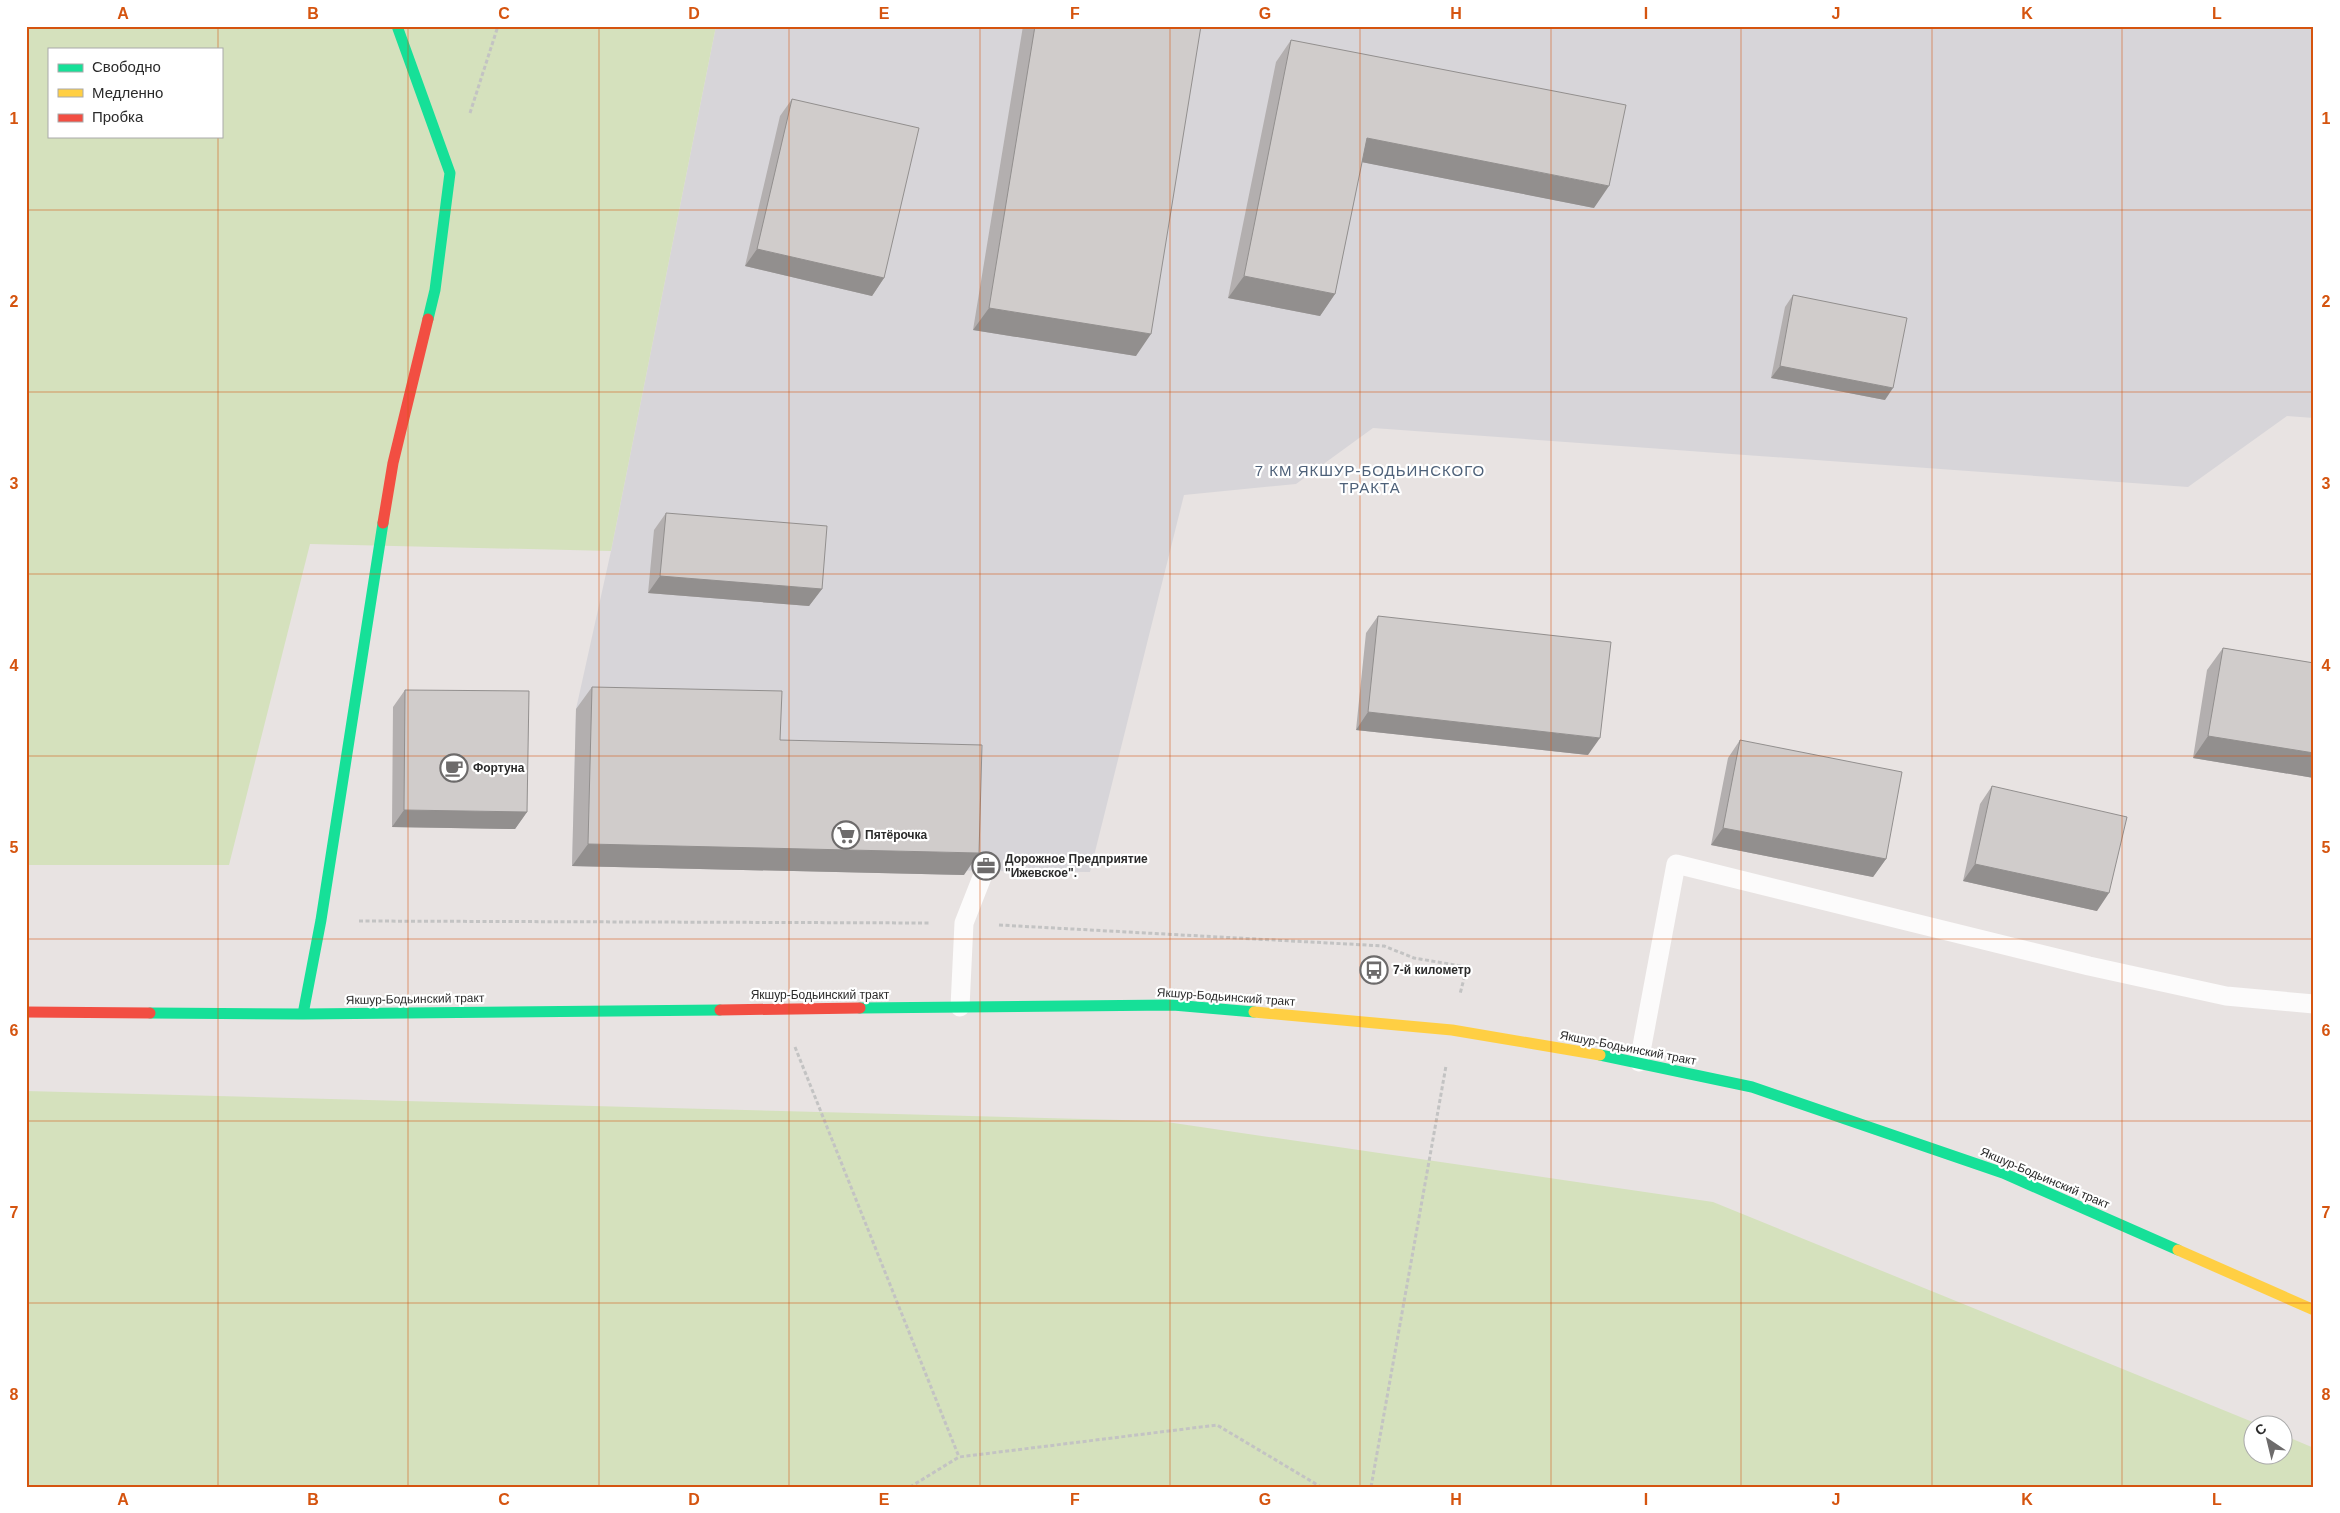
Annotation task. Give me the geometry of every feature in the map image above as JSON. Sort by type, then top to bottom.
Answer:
[{"type":"main road","points":[[303,1014],[321,920],[393,463],[435,290],[450,173],[397,26]]},
{"type":"main road","name":"Якшур-Бодьинский тракт","points":[[26,1012],[303,1014],[1173,1004],[1452,1030],[1639,1062],[1752,1087],[2002,1173],[2314,1310]]},
{"type":"lane","points":[[1639,1062],[1676,864],[2089,966],[2207,992],[2226,996],[2314,1004]]},
{"type":"lane","points":[[960,1007],[964,923],[986,867]]},
{"type":"path","points":[[468,118],[498,26]]},
{"type":"path","points":[[321,920],[964,923],[1384,946],[1414,958],[1467,967],[1452,1030],[1371,1487]]},
{"type":"path","points":[[780,1009],[959,1457]]},
{"type":"path","points":[[910,1487],[959,1457],[1217,1425],[1321,1487]]},
{"type":"shaded area","points":[[716,26],[2314,26],[2314,418],[2287,416],[2188,487],[1373,428],[1296,484],[1184,495],[1090,872],[572,866],[576,709],[611,551]]},
{"type":"green space","points":[[26,26],[716,26],[611,551],[310,544],[229,865],[26,865]]},
{"type":"green space","points":[[26,1091],[1160,1121],[1713,1202],[2242,1418],[2242,1466],[2292,1466],[2292,1439],[2314,1448],[2314,1487],[26,1487]]},
{"type":"building","points":[[1035,26],[1201,26],[1151,334],[989,308]]},
{"type":"building","points":[[1291,40],[1626,105],[1609,186],[1367,138],[1335,294],[1244,276]]},
{"type":"building","points":[[792,99],[919,128],[884,278],[757,249]]},
{"type":"building","points":[[1793,295],[1907,318],[1893,388],[1780,366]]},
{"type":"building","points":[[666,513],[827,526],[822,589],[660,576]]},
{"type":"building","points":[[1378,616],[1611,642],[1600,738],[1368,712]]},
{"type":"building","points":[[2223,648],[2314,663],[2314,753],[2208,736]]},
{"type":"building","points":[[592,687],[782,691],[780,740],[982,745],[979,853],[588,844]]},
{"type":"building","points":[[405,690],[529,691],[527,812],[404,810]]},
{"type":"building","points":[[1740,740],[1902,772],[1886,859],[1723,828]]},
{"type":"building","points":[[1992,786],[2127,817],[2109,893],[1975,864]]},
{"type":"traffic: fast","points":[[397,26],[450,173],[435,290],[428,319]]},
{"type":"traffic: fast","points":[[303,1014],[321,920],[383,523]]},
{"type":"traffic: fast","points":[[860,1008],[1173,1005],[1254,1012]]},
{"type":"traffic: fast","points":[[150,1013],[303,1014],[720,1010]]},
{"type":"traffic: fast","points":[[1600,1055],[1752,1087],[2003,1173],[2178,1250]]},
{"type":"traffic: slow","points":[[1254,1012],[1452,1030],[1600,1055]]},
{"type":"traffic: slow","points":[[2178,1250],[2314,1310]]},
{"type":"traffic: jam","points":[[383,523],[393,463],[428,319]]},
{"type":"traffic: jam","points":[[720,1010],[860,1008]]},
{"type":"traffic: jam","points":[[26,1012],[150,1013]]},
{"type":"place","name":"Фортуна","points":[[454,768]]},
{"type":"place","name":"Пятёрочка","points":[[846,835]]},
{"type":"place","name":"Дорожное Предприятие \"Ижевское\".","points":[[986,866]]},
{"type":"place","name":"7-й километр","points":[[1374,970]]},
{"type":"district","name":"7 КМ ЯКШУР-БОДЬИНСКОГО ТРАКТА","points":[[1370,478]]}]
